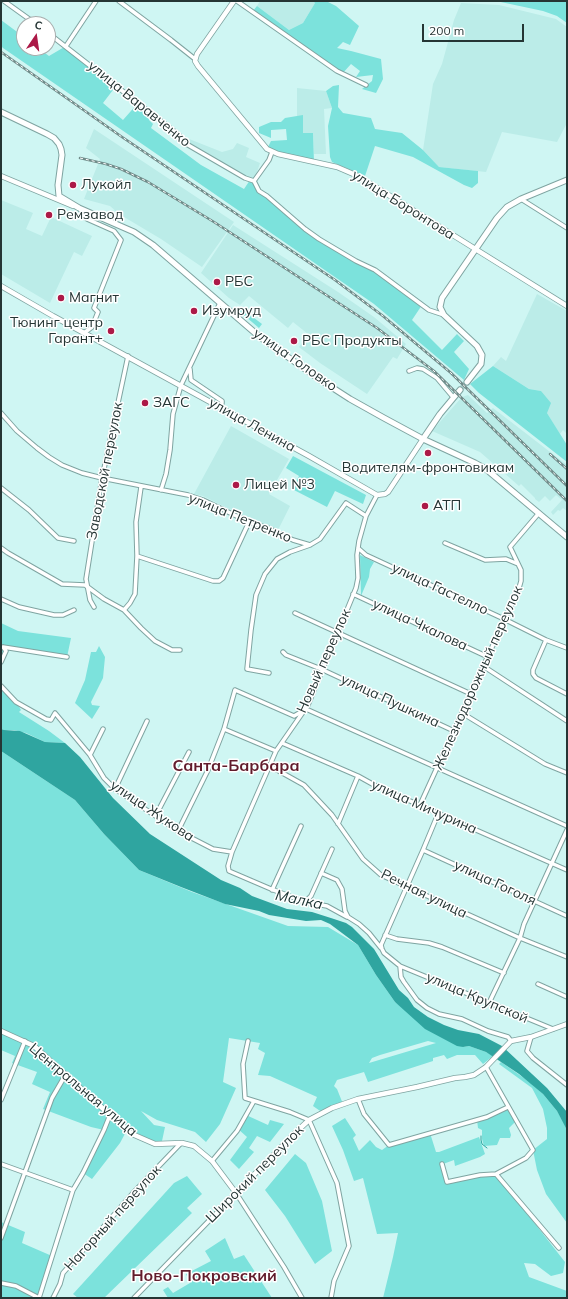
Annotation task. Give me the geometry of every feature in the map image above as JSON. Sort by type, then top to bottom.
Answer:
[{"type":"main road","points":[[1,112],[47,134],[54,138],[59,144],[62,155],[58,177],[59,196],[79,208]]},
{"type":"main road","points":[[467,382],[481,364],[482,355],[477,346],[444,315],[440,307],[442,298],[497,218],[507,207],[521,199],[567,180]]},
{"type":"main road","name":"улица Головко","points":[[79,208],[134,232],[153,245],[261,338],[319,379],[357,403],[423,439],[486,469],[567,537]]},
{"type":"main road","points":[[423,439],[440,414],[460,390]]},
{"type":"street","points":[[4,1],[25,16]]},
{"type":"street","points":[[66,46],[96,1]]},
{"type":"street","points":[[119,1],[195,59],[198,66],[267,149],[272,152],[269,160],[254,181]]},
{"type":"street","points":[[195,59],[234,1]]},
{"type":"street","points":[[237,1],[337,71],[366,84]]},
{"type":"street","name":"улица Варавченко","points":[[56,39],[179,135],[183,142],[245,178],[254,181],[259,191],[319,239],[375,270],[428,310],[444,315]]},
{"type":"street","name":"улица Боронтова","points":[[272,152],[349,171],[567,306]]},
{"type":"street","name":"улица Головко","points":[[1,176],[79,208]]},
{"type":"street","points":[[521,199],[567,228]]},
{"type":"street","points":[[79,208],[87,219],[114,231],[122,240],[94,308],[98,312],[92,327],[84,333]]},
{"type":"street","name":"улица Ленина","points":[[1,286],[377,495]]},
{"type":"street","points":[[161,490],[166,474],[170,450],[173,414],[181,385],[220,303]]},
{"type":"street","name":"Заводской переулок","points":[[94,607],[90,600],[86,579],[102,478],[128,356]]},
{"type":"street","points":[[190,366],[191,380],[222,401],[221,408]]},
{"type":"street","points":[[409,371],[417,368],[423,369],[440,381],[453,397]]},
{"type":"street","name":"улица Петренко","points":[[1,413],[17,431],[49,458],[82,473],[203,500],[249,522],[268,528],[293,540],[310,545]]},
{"type":"street","points":[[377,495],[388,492],[423,439]]},
{"type":"street","points":[[124,610],[135,594],[137,556],[136,522],[141,487]]},
{"type":"street","points":[[1,488],[29,510],[58,538],[74,541]]},
{"type":"street","name":"Новый переулок","points":[[228,862],[276,751],[305,710],[356,588],[358,578],[358,548],[366,516],[377,495]]},
{"type":"street","points":[[269,673],[247,669],[256,595],[265,574],[277,559],[290,552],[310,545],[320,539],[346,504],[366,516]]},
{"type":"street","name":"Железнодорожный переулок","points":[[420,805],[519,588],[521,576],[510,547],[539,513]]},
{"type":"street","points":[[137,556],[213,581],[219,581],[223,578],[249,522]]},
{"type":"street","points":[[445,543],[485,560],[506,559],[518,565]]},
{"type":"street","points":[[1,548],[62,584],[84,584],[104,599],[124,610],[140,628],[155,641],[172,650],[180,650]]},
{"type":"street","name":"улица Гастелло","points":[[358,548],[366,555],[546,640],[567,648]]},
{"type":"street","name":"улица Чкалова","points":[[353,594],[488,657]]},
{"type":"street","points":[[1,598],[25,609],[54,615],[63,615],[74,610]]},
{"type":"street","points":[[295,613],[471,694]]},
{"type":"street","points":[[546,640],[533,670],[533,674],[536,678],[567,694]]},
{"type":"street","points":[[2,646],[68,657]]},
{"type":"street","points":[[1,662],[6,651],[2,646]]},
{"type":"street","name":"улица Пушкина","points":[[283,652],[286,655],[322,669],[454,731]]},
{"type":"street","points":[[483,666],[567,721]]},
{"type":"street","name":"улица Жукова","points":[[1,686],[16,702],[46,719],[51,720],[55,713],[90,755],[104,778],[114,789],[156,815],[178,831],[213,849],[232,852]]},
{"type":"street","points":[[178,831],[208,770],[224,729],[235,690],[294,716],[305,710],[438,767],[567,826]]},
{"type":"street","points":[[462,713],[545,764],[567,773]]},
{"type":"street","points":[[114,789],[147,721]]},
{"type":"street","points":[[90,755],[103,729]]},
{"type":"street","points":[[224,729],[276,751]]},
{"type":"street","name":"улица Мичурина","points":[[282,743],[358,776],[376,786],[438,814],[567,870]]},
{"type":"street","points":[[156,815],[189,752]]},
{"type":"street","name":"Речная улица","points":[[270,766],[304,785],[332,815],[363,859],[381,875],[520,938],[567,957]]},
{"type":"street","points":[[338,824],[358,776]]},
{"type":"street","points":[[382,947],[385,935],[438,814]]},
{"type":"street","points":[[272,890],[300,826]]},
{"type":"street","points":[[489,1003],[520,938],[524,924],[534,901],[567,830]]},
{"type":"street","points":[[305,902],[311,896],[332,849]]},
{"type":"street","name":"улица Гоголя","points":[[423,850],[567,916]]},
{"type":"street","name":"улица Крупской","points":[[228,862],[229,871],[272,890],[305,902],[327,906],[348,917],[369,933],[382,947],[384,953],[400,966],[554,1030]]},
{"type":"street","points":[[321,873],[337,880],[342,889],[345,911],[348,917]]},
{"type":"street","points":[[385,935],[397,939],[429,943],[442,947],[504,972]]},
{"type":"street","points":[[400,966],[401,977],[404,982],[427,1008],[439,1014],[462,1019],[488,1031],[508,1037],[511,1041],[531,1037],[554,1030],[567,1024]]},
{"type":"street","points":[[538,984],[567,997]]},
{"type":"street","name":"Центральная улица","points":[[1,1031],[34,1046],[132,1134],[158,1145],[182,1143]]},
{"type":"street","points":[[531,1037],[527,1051],[533,1058],[567,1085]]},
{"type":"street","points":[[1,1100],[24,1041]]},
{"type":"street","points":[[248,1041],[243,1064],[245,1098],[290,1112],[309,1120],[337,1183],[349,1246],[334,1281],[331,1298]]},
{"type":"street","name":"Широкий переулок","points":[[134,1298],[281,1146],[309,1120],[332,1108],[358,1099],[474,1075],[486,1067],[511,1041]]},
{"type":"street","points":[[442,1164],[447,1182],[480,1175],[496,1174],[526,1158],[533,1150],[486,1067]]},
{"type":"street","points":[[1,1238],[52,1098],[66,1074]]},
{"type":"street","points":[[358,1099],[364,1114],[389,1145],[486,1117],[508,1106]]},
{"type":"street","points":[[212,1162],[237,1131],[254,1101]]},
{"type":"street","points":[[1,1283],[16,1286],[39,1298],[73,1190],[104,1130],[110,1115]]},
{"type":"street","points":[[182,1143],[192,1145],[212,1162],[236,1193],[284,1267],[302,1298]]},
{"type":"street","name":"Нагорный переулок","points":[[53,1298],[60,1284],[63,1273],[133,1193],[182,1143]]},
{"type":"street","points":[[1,1164],[73,1190]]},
{"type":"street","points":[[496,1174],[559,1248]]},
{"type":"shaded area","points":[[260,1],[313,1],[315,3],[303,23],[289,30],[257,6]]},
{"type":"shaded area","points":[[313,1],[326,1],[336,6],[359,26],[350,45],[343,42],[337,48],[381,59],[383,79],[376,93],[362,89],[372,81],[373,75],[356,77],[360,71],[351,64],[342,74],[252,12],[257,6],[289,30],[303,23],[315,3]]},
{"type":"shaded area","points":[[496,1],[567,1],[567,23],[557,16],[543,11]]},
{"type":"shaded area","points":[[461,3],[499,5],[556,19],[567,27],[567,123],[557,142],[502,132],[486,172],[439,167],[423,150],[433,84],[442,64],[454,20]]},
{"type":"shaded area","points":[[1,20],[16,31],[16,56],[56,56],[56,52],[66,46],[116,86],[103,103],[123,120],[138,103],[154,115],[149,120],[153,124],[151,128],[201,165],[244,189],[250,180],[254,181],[259,191],[319,239],[375,270],[422,305],[412,320],[442,350],[457,334],[464,341],[454,352],[469,369],[464,380],[374,304],[1,46]]},
{"type":"shaded area","points":[[339,85],[338,107],[343,113],[371,118],[375,129],[402,133],[423,150],[439,167],[478,171],[478,183],[472,188],[413,157],[375,146],[365,176],[332,162],[330,157],[328,126],[332,108],[326,91],[333,86]]},
{"type":"shaded area","points":[[297,88],[326,91],[332,108],[324,109],[326,154],[314,154],[313,133],[303,133],[303,116],[297,116]]},
{"type":"shaded area","points":[[303,115],[303,133],[313,133],[314,162],[267,149],[271,141],[287,140],[286,129],[271,130],[271,138],[259,133],[259,127],[271,122],[281,122],[285,118]]},
{"type":"shaded area","points":[[94,129],[234,222],[202,267],[161,239],[119,214],[110,206],[84,199],[100,159],[86,148]]},
{"type":"shaded area","points":[[179,135],[222,152],[233,149],[237,143],[249,148],[246,157],[260,163],[254,181],[245,178],[183,142]]},
{"type":"shaded area","points":[[1,200],[33,213],[26,229],[42,236],[51,217],[92,236],[82,256],[74,252],[50,303],[1,274]]},
{"type":"shaded area","points":[[233,225],[338,292],[374,317],[406,344],[397,359],[393,357],[367,394],[320,363],[299,347],[308,334],[293,322],[288,328],[249,296],[240,305],[229,298],[201,273]]},
{"type":"shaded area","points":[[537,294],[567,311],[567,434],[563,430],[560,434],[547,413],[541,391],[529,389],[493,366],[501,357],[506,361]]},
{"type":"shaded area","points":[[241,308],[262,324],[259,328],[239,311]]},
{"type":"shaded area","points":[[493,366],[529,389],[541,391],[551,403],[547,413],[567,445],[567,462],[479,393],[470,384]]},
{"type":"shaded area","points":[[468,395],[487,413],[493,408],[567,465],[567,511],[563,508],[560,511],[558,510],[553,515],[551,512],[562,500],[556,495],[550,501],[545,496],[539,502],[521,484],[519,486],[480,452],[432,431],[462,397]]},
{"type":"shaded area","name":"Лицей №3","points":[[231,426],[289,459],[269,494],[290,506],[278,530],[254,521],[203,496],[194,494]]},
{"type":"shaded area","points":[[293,456],[366,495],[363,504],[335,491],[327,507],[292,489],[299,476],[286,468]]},
{"type":"shaded area","points":[[360,555],[374,562],[370,569],[369,577],[361,596]]},
{"type":"shaded area","points":[[1,623],[18,631],[71,638],[67,657],[4,647],[6,651],[1,662]]},
{"type":"shaded area","points":[[99,646],[105,657],[103,678],[91,702],[92,705],[100,706],[92,719],[75,703],[85,680],[91,652],[96,652]]},
{"type":"shaded area","points":[[1,686],[16,702],[21,710],[19,712],[65,743],[45,742],[26,733],[1,729]]},
{"type":"shaded area","points":[[1,729],[20,731],[45,742],[65,743],[80,757],[113,798],[150,834],[221,880],[240,888],[252,896],[287,909],[312,912],[346,923],[352,927],[374,949],[399,990],[408,998],[414,1007],[428,1017],[444,1025],[458,1030],[479,1034],[502,1046],[547,1088],[567,1112],[567,1130],[557,1111],[543,1094],[519,1074],[486,1052],[469,1046],[457,1046],[425,1029],[395,1002],[376,975],[358,945],[330,924],[321,920],[306,921],[269,915],[259,911],[225,904],[139,870],[104,834],[75,800],[1,751]]},
{"type":"shaded area","points":[[1,751],[75,800],[104,834],[139,870],[192,892],[288,926],[328,927],[358,945],[376,975],[395,1002],[463,1047],[469,1046],[493,1056],[483,1064],[475,1055],[457,1055],[447,1059],[444,1055],[433,1058],[433,1061],[368,1082],[364,1072],[337,1080],[334,1086],[337,1089],[343,1104],[323,1113],[313,1106],[317,1097],[270,1076],[258,1075],[265,1053],[258,1049],[260,1043],[229,1038],[223,1082],[236,1088],[220,1124],[206,1142],[195,1132],[157,1120],[141,1111],[154,1125],[165,1127],[162,1141],[155,1142],[143,1137],[124,1124],[34,1043],[1,1029]],"holes":[[[428,1041],[436,1043],[369,1063],[372,1058],[380,1055]]]},
{"type":"shaded area","points":[[1,1031],[29,1043],[127,1130],[120,1143],[92,1179],[83,1173],[104,1130],[91,1127],[43,1109],[50,1092],[32,1084],[37,1072],[12,1063],[15,1056],[1,1050]]},
{"type":"shaded area","points":[[501,1062],[531,1083],[543,1094],[557,1111],[567,1130],[567,1223],[546,1194],[537,1170],[533,1150],[547,1139],[547,1128],[543,1109],[532,1088],[499,1064]]},
{"type":"shaded area","points":[[508,1107],[516,1121],[509,1128],[511,1135],[510,1138],[500,1138],[497,1145],[484,1146],[482,1130],[478,1128],[477,1120]]},
{"type":"shaded area","points":[[246,1115],[268,1125],[270,1120],[284,1124],[270,1142],[257,1136],[249,1148],[254,1152],[239,1169],[230,1160],[247,1137],[238,1129]]},
{"type":"shaded area","points":[[345,1118],[356,1135],[353,1138],[359,1151],[370,1140],[376,1147],[382,1150],[389,1145],[430,1133],[436,1152],[439,1152],[479,1137],[485,1154],[455,1166],[454,1160],[443,1164],[447,1182],[480,1175],[496,1174],[565,1262],[563,1273],[551,1276],[535,1264],[524,1263],[529,1277],[567,1291],[567,1298],[383,1298],[398,1233],[377,1234],[363,1178],[354,1181],[343,1150],[332,1126]]},
{"type":"shaded area","points":[[295,1154],[306,1163],[322,1201],[332,1251],[315,1264],[285,1216],[265,1190]]},
{"type":"shaded area","points":[[187,1176],[202,1194],[187,1208],[192,1213],[104,1298],[78,1298],[73,1294],[174,1183]]},
{"type":"shaded area","points":[[1,1222],[25,1232],[22,1243],[52,1256],[39,1298],[1,1298]]},
{"type":"shaded area","points":[[225,1238],[234,1259],[244,1255],[272,1298],[168,1298],[163,1290],[168,1287],[173,1293],[190,1283],[186,1274],[211,1261],[205,1251]]},
{"type":"waterway","points":[[481,1136],[482,1144],[487,1148]]},
{"type":"tunnel","points":[[460,390],[467,382]]},
{"type":"railway","points":[[1,52],[122,137],[335,280],[383,316],[451,373],[567,486]]},
{"type":"railway","points":[[80,158],[121,169],[148,182],[214,222],[377,328],[434,371],[567,501]]},
{"type":"railway","points":[[550,454],[567,469]]},
{"type":"place","name":"Лукойл","points":[[73,185]]},
{"type":"place","name":"Ремзавод","points":[[49,215]]},
{"type":"place","name":"РБС","points":[[217,282]]},
{"type":"place","name":"Магнит","points":[[61,298]]},
{"type":"place","name":"Изумруд","points":[[194,311]]},
{"type":"place","name":"Тюнинг центр Гарант+","points":[[111,331]]},
{"type":"place","name":"РБС Продукты","points":[[294,341]]},
{"type":"place","name":"ЗАГС","points":[[145,403]]},
{"type":"place","name":"Водителям-фронтовикам","points":[[428,453]]},
{"type":"place","name":"Лицей №3","points":[[236,485]]},
{"type":"place","name":"АТП","points":[[425,506]]},
{"type":"district","name":"Санта-Барбара","points":[[236,766]]},
{"type":"district","name":"Ново-Покровский","points":[[204,1276]]},
{"type":"water label","name":"Малка","points":[[299,900]]}]
